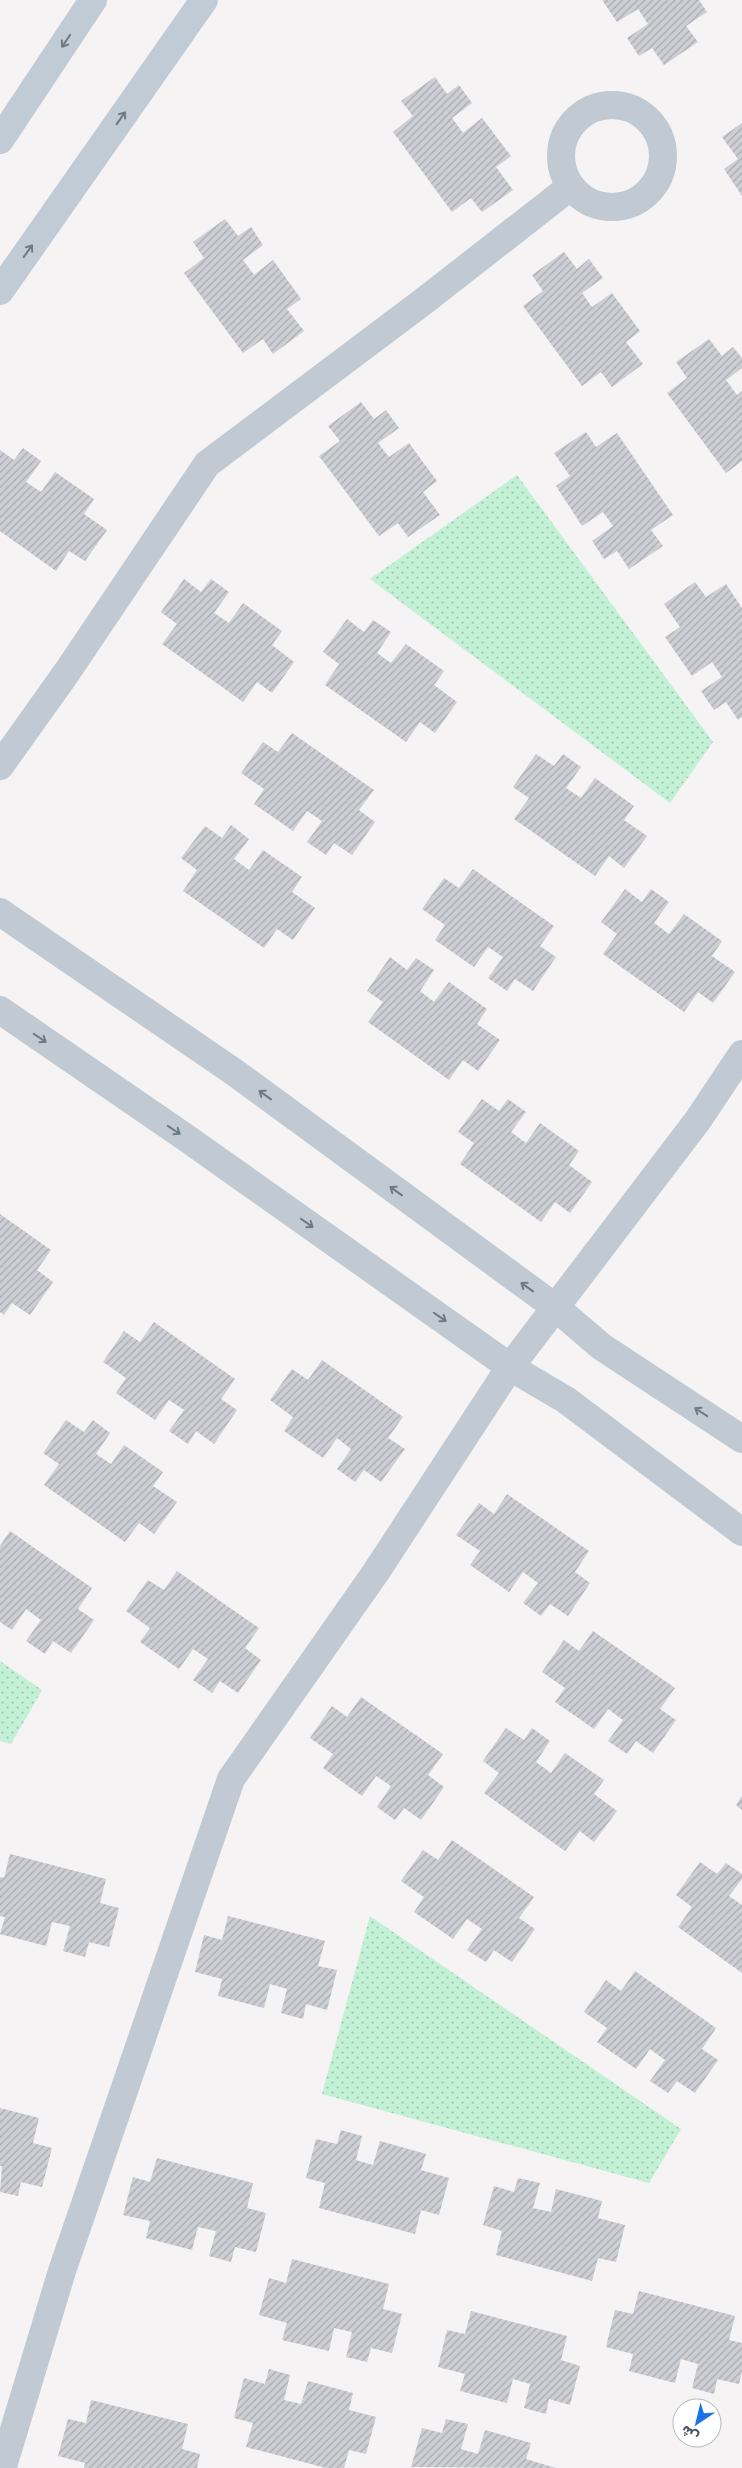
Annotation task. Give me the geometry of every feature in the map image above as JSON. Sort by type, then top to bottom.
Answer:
[{"type":"street","points":[[0,140],[93,0]]},
{"type":"street","points":[[0,291],[204,0]]},
{"type":"street","points":[[0,766],[67,672],[207,464],[424,301],[570,187]]},
{"type":"street","points":[[0,912],[234,1072],[555,1307],[602,1347],[742,1439]]},
{"type":"street","points":[[0,1010],[185,1137],[510,1367],[566,1400],[742,1532]]},
{"type":"street","points":[[6,2465],[62,2271],[231,1779],[376,1572],[510,1367],[698,1120],[742,1054]]},
{"type":"green space","points":[[517,475],[713,742],[670,803],[370,579]]},
{"type":"green space","points":[[0,1661],[42,1690],[11,1744],[0,1741]]},
{"type":"green space","points":[[370,1916],[681,2129],[649,2183],[322,2094]]},
{"type":"building","points":[[602,0],[699,0],[707,12],[686,26],[698,42],[664,65],[652,48],[639,56],[627,38],[648,24],[638,9],[617,22]]},
{"type":"building","points":[[435,77],[447,94],[459,85],[472,103],[452,118],[463,133],[482,118],[511,156],[496,167],[513,190],[482,212],[471,198],[452,212],[393,132],[413,116],[401,101]]},
{"type":"building","points":[[742,123],[742,196],[724,169],[738,159],[722,137]]},
{"type":"building","points":[[225,219],[238,236],[251,227],[263,245],[243,260],[254,275],[273,260],[301,299],[287,309],[304,331],[273,354],[263,339],[243,353],[184,273],[204,258],[193,242]]},
{"type":"building","points":[[564,252],[577,269],[589,259],[603,278],[582,293],[592,307],[612,293],[640,331],[626,342],[643,364],[612,387],[601,372],[582,386],[523,306],[543,291],[532,275]]},
{"type":"building","points":[[709,339],[722,356],[733,347],[742,358],[742,368],[726,380],[737,395],[742,391],[742,461],[726,473],[667,393],[687,378],[676,362]]},
{"type":"building","points":[[361,402],[374,419],[386,410],[399,428],[378,443],[389,457],[409,443],[437,481],[423,492],[440,515],[408,537],[398,523],[379,536],[319,456],[340,441],[328,426]]},
{"type":"building","points":[[586,432],[596,447],[617,433],[673,515],[651,530],[663,546],[629,569],[617,551],[604,559],[592,541],[613,526],[603,512],[582,526],[556,486],[570,476],[554,453]]},
{"type":"building","points":[[23,448],[41,461],[26,482],[41,492],[55,472],[94,499],[84,514],[107,530],[85,561],[69,551],[56,571],[0,531],[0,450],[14,460]]},
{"type":"building","points":[[184,579],[201,592],[211,579],[229,592],[214,613],[229,623],[243,603],[282,631],[272,645],[294,662],[272,693],[257,682],[243,702],[162,644],[177,624],[161,612]]},
{"type":"building","points":[[695,582],[706,597],[726,584],[742,608],[742,717],[738,720],[726,702],[714,710],[701,691],[722,677],[712,662],[692,676],[665,637],[680,627],[664,604]]},
{"type":"building","points":[[347,619],[364,632],[373,620],[391,632],[377,653],[391,663],[406,644],[444,671],[434,685],[457,702],[435,733],[420,722],[406,742],[325,685],[339,664],[323,652]]},
{"type":"building","points":[[292,733],[374,790],[359,810],[375,822],[352,855],[334,843],[326,855],[307,842],[322,821],[307,811],[293,831],[254,804],[264,789],[241,773],[263,742],[278,752]]},
{"type":"building","points":[[536,754],[554,766],[563,754],[581,767],[566,788],[581,798],[595,778],[634,806],[624,820],[647,836],[624,868],[609,856],[595,876],[514,819],[529,798],[513,787]]},
{"type":"building","points":[[231,825],[249,839],[234,859],[249,870],[263,850],[302,877],[292,892],[315,908],[293,940],[277,929],[264,948],[183,891],[197,870],[181,858],[205,826],[222,838]]},
{"type":"building","points":[[473,869],[554,926],[540,946],[556,957],[533,991],[515,979],[507,991],[488,978],[503,957],[488,947],[474,967],[435,940],[445,925],[422,909],[444,878],[459,888]]},
{"type":"building","points":[[625,889],[642,902],[651,889],[669,902],[654,923],[669,934],[684,914],[722,941],[712,956],[735,972],[713,1003],[698,992],[684,1012],[603,954],[617,934],[601,922]]},
{"type":"building","points":[[390,957],[407,970],[416,958],[434,970],[420,991],[434,1002],[449,982],[487,1009],[477,1024],[500,1040],[478,1071],[463,1060],[449,1080],[368,1022],[383,1002],[367,991]]},
{"type":"building","points":[[482,1099],[499,1111],[508,1099],[526,1112],[511,1132],[526,1143],[540,1123],[579,1151],[569,1165],[592,1182],[570,1213],[555,1202],[541,1222],[460,1164],[474,1143],[458,1132]]},
{"type":"building","points":[[0,1214],[51,1250],[37,1270],[53,1282],[30,1315],[12,1303],[4,1315],[0,1312]]},
{"type":"building","points":[[154,1322],[235,1379],[221,1399],[237,1410],[214,1444],[196,1431],[188,1444],[169,1431],[184,1410],[169,1400],[155,1420],[116,1393],[126,1378],[103,1362],[124,1331],[140,1342]]},
{"type":"building","points":[[322,1360],[403,1417],[388,1438],[405,1449],[381,1482],[364,1470],[355,1482],[337,1469],[351,1449],[337,1438],[323,1458],[284,1431],[293,1417],[270,1400],[292,1369],[308,1380]]},
{"type":"building","points":[[66,1420],[84,1432],[93,1420],[110,1433],[96,1454],[111,1464],[124,1445],[163,1472],[153,1486],[177,1502],[154,1534],[139,1523],[125,1542],[44,1485],[59,1464],[43,1453]]},
{"type":"building","points":[[507,1494],[589,1551],[575,1572],[590,1583],[568,1616],[550,1604],[541,1616],[523,1603],[538,1583],[523,1572],[509,1592],[470,1565],[480,1551],[456,1535],[479,1503],[494,1514]]},
{"type":"building","points":[[10,1531],[92,1588],[78,1609],[94,1620],[71,1653],[53,1641],[45,1654],[26,1641],[41,1620],[26,1609],[12,1630],[0,1622],[0,1546]]},
{"type":"building","points":[[177,1571],[259,1628],[245,1648],[261,1660],[238,1693],[220,1681],[212,1693],[193,1680],[208,1659],[193,1649],[179,1669],[140,1642],[150,1628],[126,1611],[148,1580],[164,1590]]},
{"type":"building","points":[[593,1631],[675,1688],[660,1709],[676,1720],[653,1753],[636,1741],[627,1754],[608,1741],[623,1720],[608,1709],[594,1729],[555,1702],[565,1688],[542,1672],[564,1640],[579,1651]]},
{"type":"building","points":[[361,1697],[443,1754],[428,1775],[444,1787],[421,1820],[404,1808],[395,1820],[377,1807],[391,1786],[376,1776],[362,1796],[323,1768],[333,1754],[310,1738],[332,1706],[347,1717]]},
{"type":"building","points":[[506,1728],[524,1740],[532,1728],[550,1741],[536,1762],[551,1773],[565,1753],[604,1780],[594,1794],[617,1811],[594,1842],[580,1831],[565,1851],[484,1793],[499,1773],[483,1761]]},
{"type":"building","points":[[742,1796],[742,1810],[736,1805]]},
{"type":"building","points":[[452,1840],[534,1897],[519,1918],[535,1929],[512,1962],[494,1950],[486,1962],[467,1950],[482,1929],[467,1919],[453,1939],[414,1912],[424,1897],[401,1881],[423,1850],[438,1860]]},
{"type":"building","points":[[10,1854],[106,1879],[100,1903],[119,1908],[109,1947],[89,1942],[85,1957],[63,1951],[70,1926],[52,1922],[46,1946],[0,1934],[5,1917],[0,1916],[0,1877],[4,1878]]},
{"type":"building","points":[[700,1862],[717,1874],[726,1863],[742,1874],[742,1879],[729,1896],[742,1905],[742,1973],[678,1927],[692,1907],[676,1895]]},
{"type":"building","points":[[228,1916],[325,1941],[318,1966],[337,1970],[327,2010],[306,2004],[303,2019],[281,2013],[287,1989],[270,1984],[264,2008],[218,1996],[222,1979],[195,1972],[204,1935],[222,1940]]},
{"type":"building","points":[[635,1971],[716,2028],[702,2049],[718,2060],[695,2093],[677,2081],[668,2093],[650,2081],[665,2060],[650,2049],[636,2069],[597,2042],[607,2028],[584,2012],[606,1980],[621,1991]]},
{"type":"building","points":[[0,2108],[39,2118],[33,2143],[52,2148],[42,2187],[21,2182],[18,2196],[0,2192],[2,2166],[0,2166]]},
{"type":"building","points":[[341,2130],[362,2136],[356,2160],[373,2165],[380,2141],[426,2154],[421,2170],[449,2178],[439,2215],[421,2210],[415,2234],[319,2208],[325,2183],[306,2178],[316,2139],[337,2144]]},
{"type":"building","points":[[157,2158],[253,2183],[247,2208],[266,2213],[256,2252],[235,2247],[231,2262],[209,2256],[216,2231],[198,2227],[192,2250],[146,2238],[150,2221],[123,2215],[133,2177],[150,2182]]},
{"type":"building","points":[[518,2178],[540,2183],[533,2208],[551,2212],[556,2189],[602,2201],[598,2218],[625,2225],[616,2262],[598,2258],[592,2281],[496,2255],[502,2231],[483,2225],[494,2186],[514,2192]]},
{"type":"building","points":[[292,2259],[389,2284],[383,2309],[402,2314],[392,2353],[371,2348],[367,2362],[346,2357],[352,2332],[334,2328],[329,2351],[282,2340],[287,2323],[259,2315],[269,2278],[286,2283]]},
{"type":"building","points":[[639,2291],[735,2316],[729,2340],[742,2343],[742,2371],[739,2384],[717,2379],[714,2394],[692,2388],[698,2364],[681,2359],[675,2383],[629,2371],[633,2354],[606,2347],[615,2310],[633,2314]]},
{"type":"building","points":[[471,2311],[567,2336],[561,2360],[580,2366],[570,2405],[549,2399],[546,2414],[524,2408],[530,2384],[513,2379],[507,2403],[460,2391],[465,2374],[438,2367],[447,2330],[465,2334]]},
{"type":"building","points":[[269,2369],[290,2375],[284,2400],[301,2404],[308,2381],[353,2393],[349,2410],[376,2417],[366,2454],[349,2450],[344,2468],[326,2468],[246,2447],[253,2423],[234,2418],[244,2378],[265,2384]]},
{"type":"building","points":[[91,2400],[188,2424],[182,2449],[200,2454],[197,2468],[84,2468],[85,2463],[58,2456],[68,2419],[86,2423]]},
{"type":"building","points":[[446,2419],[468,2424],[461,2449],[478,2454],[485,2430],[531,2443],[526,2459],[556,2468],[411,2467],[422,2428],[442,2433]]}]
